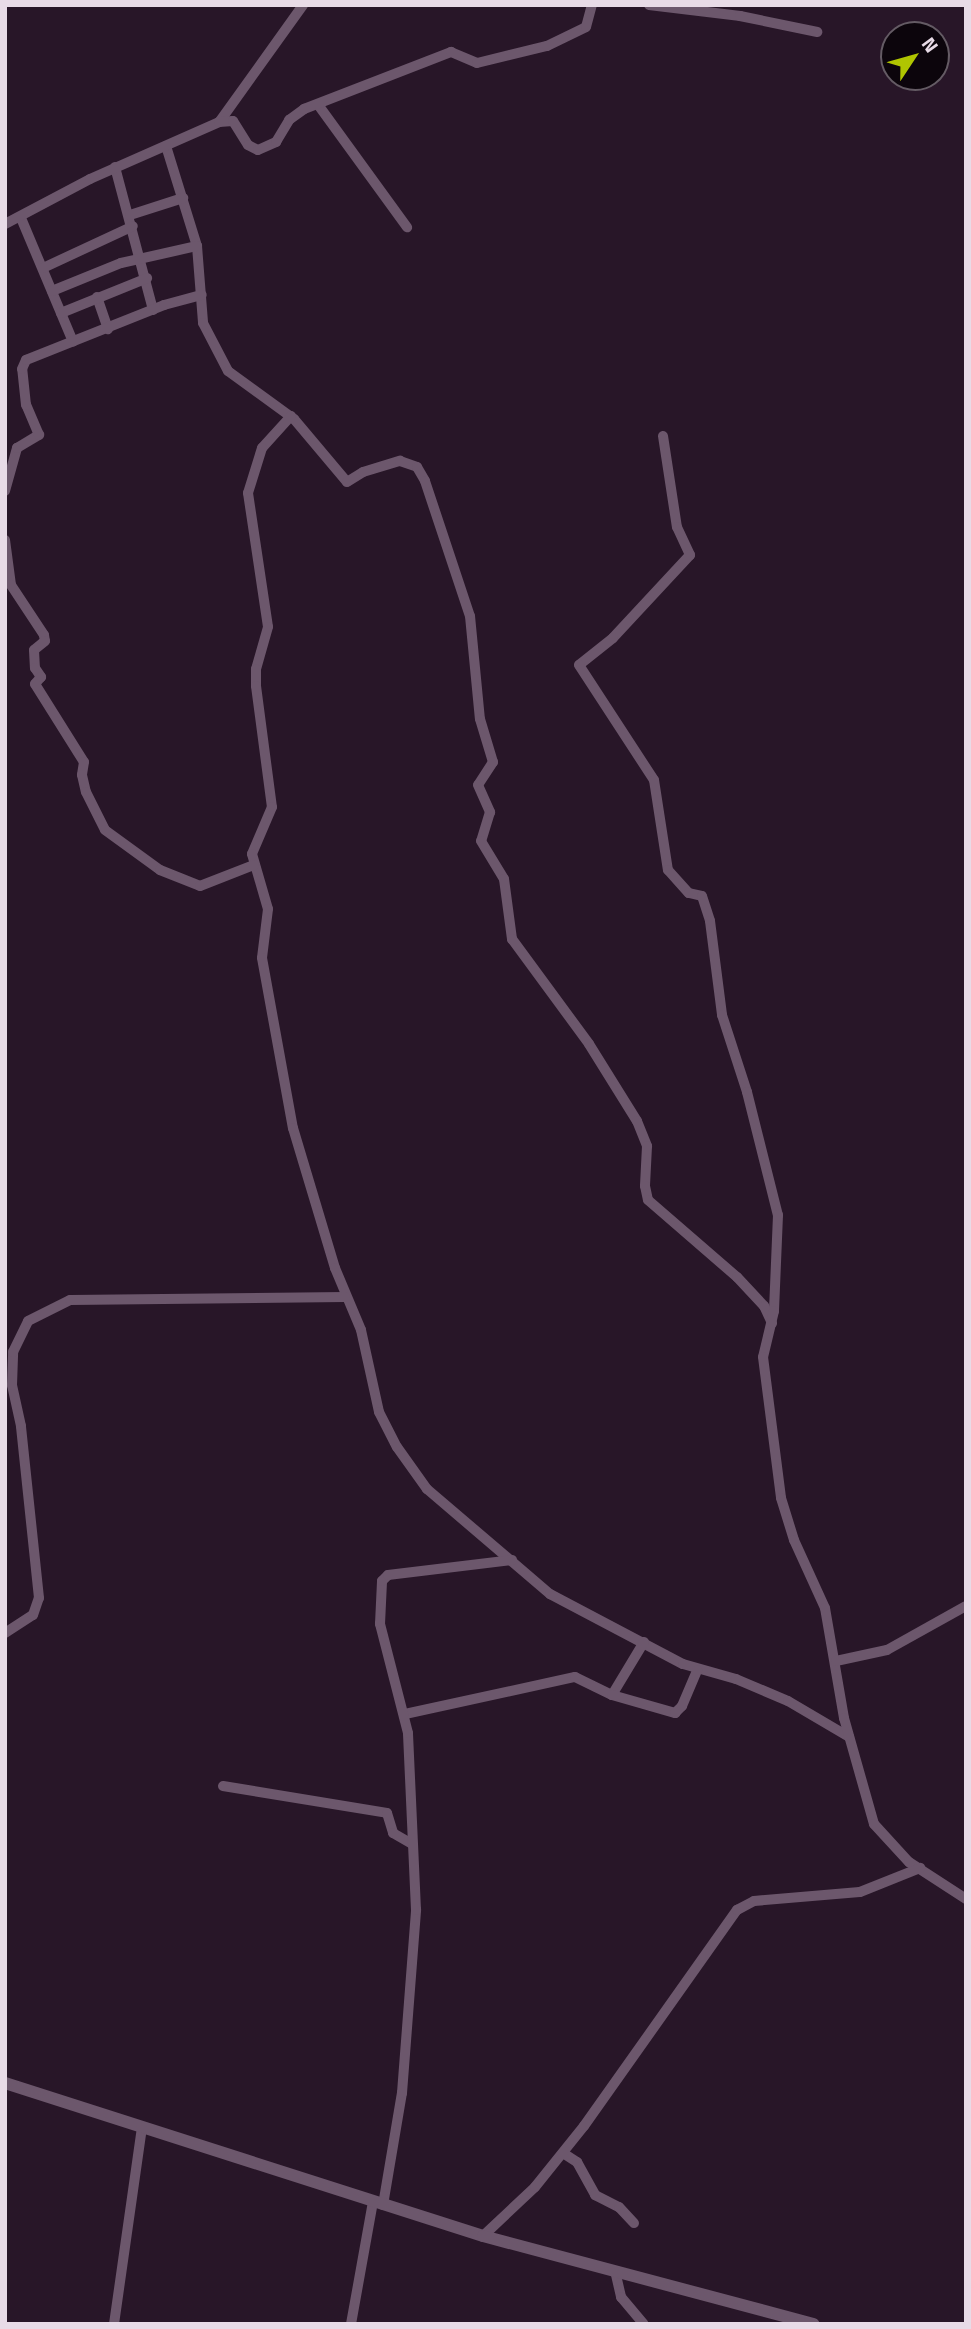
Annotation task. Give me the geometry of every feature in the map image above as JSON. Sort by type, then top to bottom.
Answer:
[{"type":"street","points":[[219,121],[303,5]]},
{"type":"street","points":[[5,225],[115,167],[219,121],[233,121],[248,145],[258,150],[276,142],[294,115],[451,52],[477,63],[547,46],[586,27],[592,5]]},
{"type":"street","points":[[649,5],[740,16],[817,32]]},
{"type":"street","points":[[319,106],[407,227]]},
{"type":"street","points":[[166,146],[197,246],[204,324],[228,371],[291,416],[346,482],[385,464],[400,461],[417,467],[425,481],[470,617],[480,719],[493,762],[478,785],[490,812],[481,841],[504,879],[512,939],[589,1044],[637,1121],[647,1146],[645,1186],[648,1200],[737,1277],[759,1300],[772,1323]]},
{"type":"street","points":[[115,167],[142,256],[153,310]]},
{"type":"street","points":[[130,215],[183,198]]},
{"type":"street","points":[[20,218],[73,342]]},
{"type":"street","points":[[43,268],[133,226]]},
{"type":"street","points":[[52,291],[142,256],[197,246]]},
{"type":"street","points":[[61,313],[147,278]]},
{"type":"street","points":[[5,491],[7,473],[32,421],[23,363],[153,310],[202,295]]},
{"type":"street","points":[[97,297],[108,329]]},
{"type":"street","points":[[291,416],[262,448],[248,493],[256,518],[259,586],[268,627],[256,669],[256,686],[272,807],[252,854],[268,909],[262,958],[288,1077],[293,1128],[345,1297],[361,1330],[373,1395],[397,1447],[427,1489],[561,1602],[697,1670],[736,1679],[788,1702],[849,1737]]},
{"type":"street","points":[[663,436],[677,527],[690,555],[613,638],[579,665],[654,780],[668,870],[690,893],[702,897],[710,921],[722,1015],[747,1092],[778,1215],[772,1323],[763,1357],[781,1498],[794,1540],[825,1608],[849,1737],[874,1824],[895,1850],[966,1899]]},
{"type":"street","points":[[5,540],[11,585],[45,641],[34,650],[35,668],[41,677],[35,684],[85,762],[82,775],[86,792],[105,830],[160,870],[200,886],[254,865]]},
{"type":"street","points":[[5,1633],[33,1615],[38,1598],[21,1426],[11,1377],[17,1339],[28,1321],[70,1300],[345,1297]]},
{"type":"street","points":[[351,2324],[402,2094],[416,1938],[405,1714],[380,1624],[384,1576],[512,1560]]},
{"type":"street","points":[[836,1661],[887,1650],[966,1606]]},
{"type":"street","points":[[612,1695],[644,1642]]},
{"type":"street","points":[[405,1714],[575,1677],[612,1695],[675,1713],[682,1706],[697,1670]]},
{"type":"street","points":[[223,1786],[387,1813],[393,1833],[412,1844]]},
{"type":"street","points":[[483,2236],[563,2153],[744,1904],[860,1892],[920,1868]]},
{"type":"street","points":[[5,2083],[483,2236],[616,2275],[813,2324]]},
{"type":"street","points":[[114,2324],[142,2128]]},
{"type":"street","points":[[563,2153],[577,2162],[595,2194],[619,2207],[634,2223]]},
{"type":"street","points":[[616,2275],[621,2297],[644,2324]]}]
